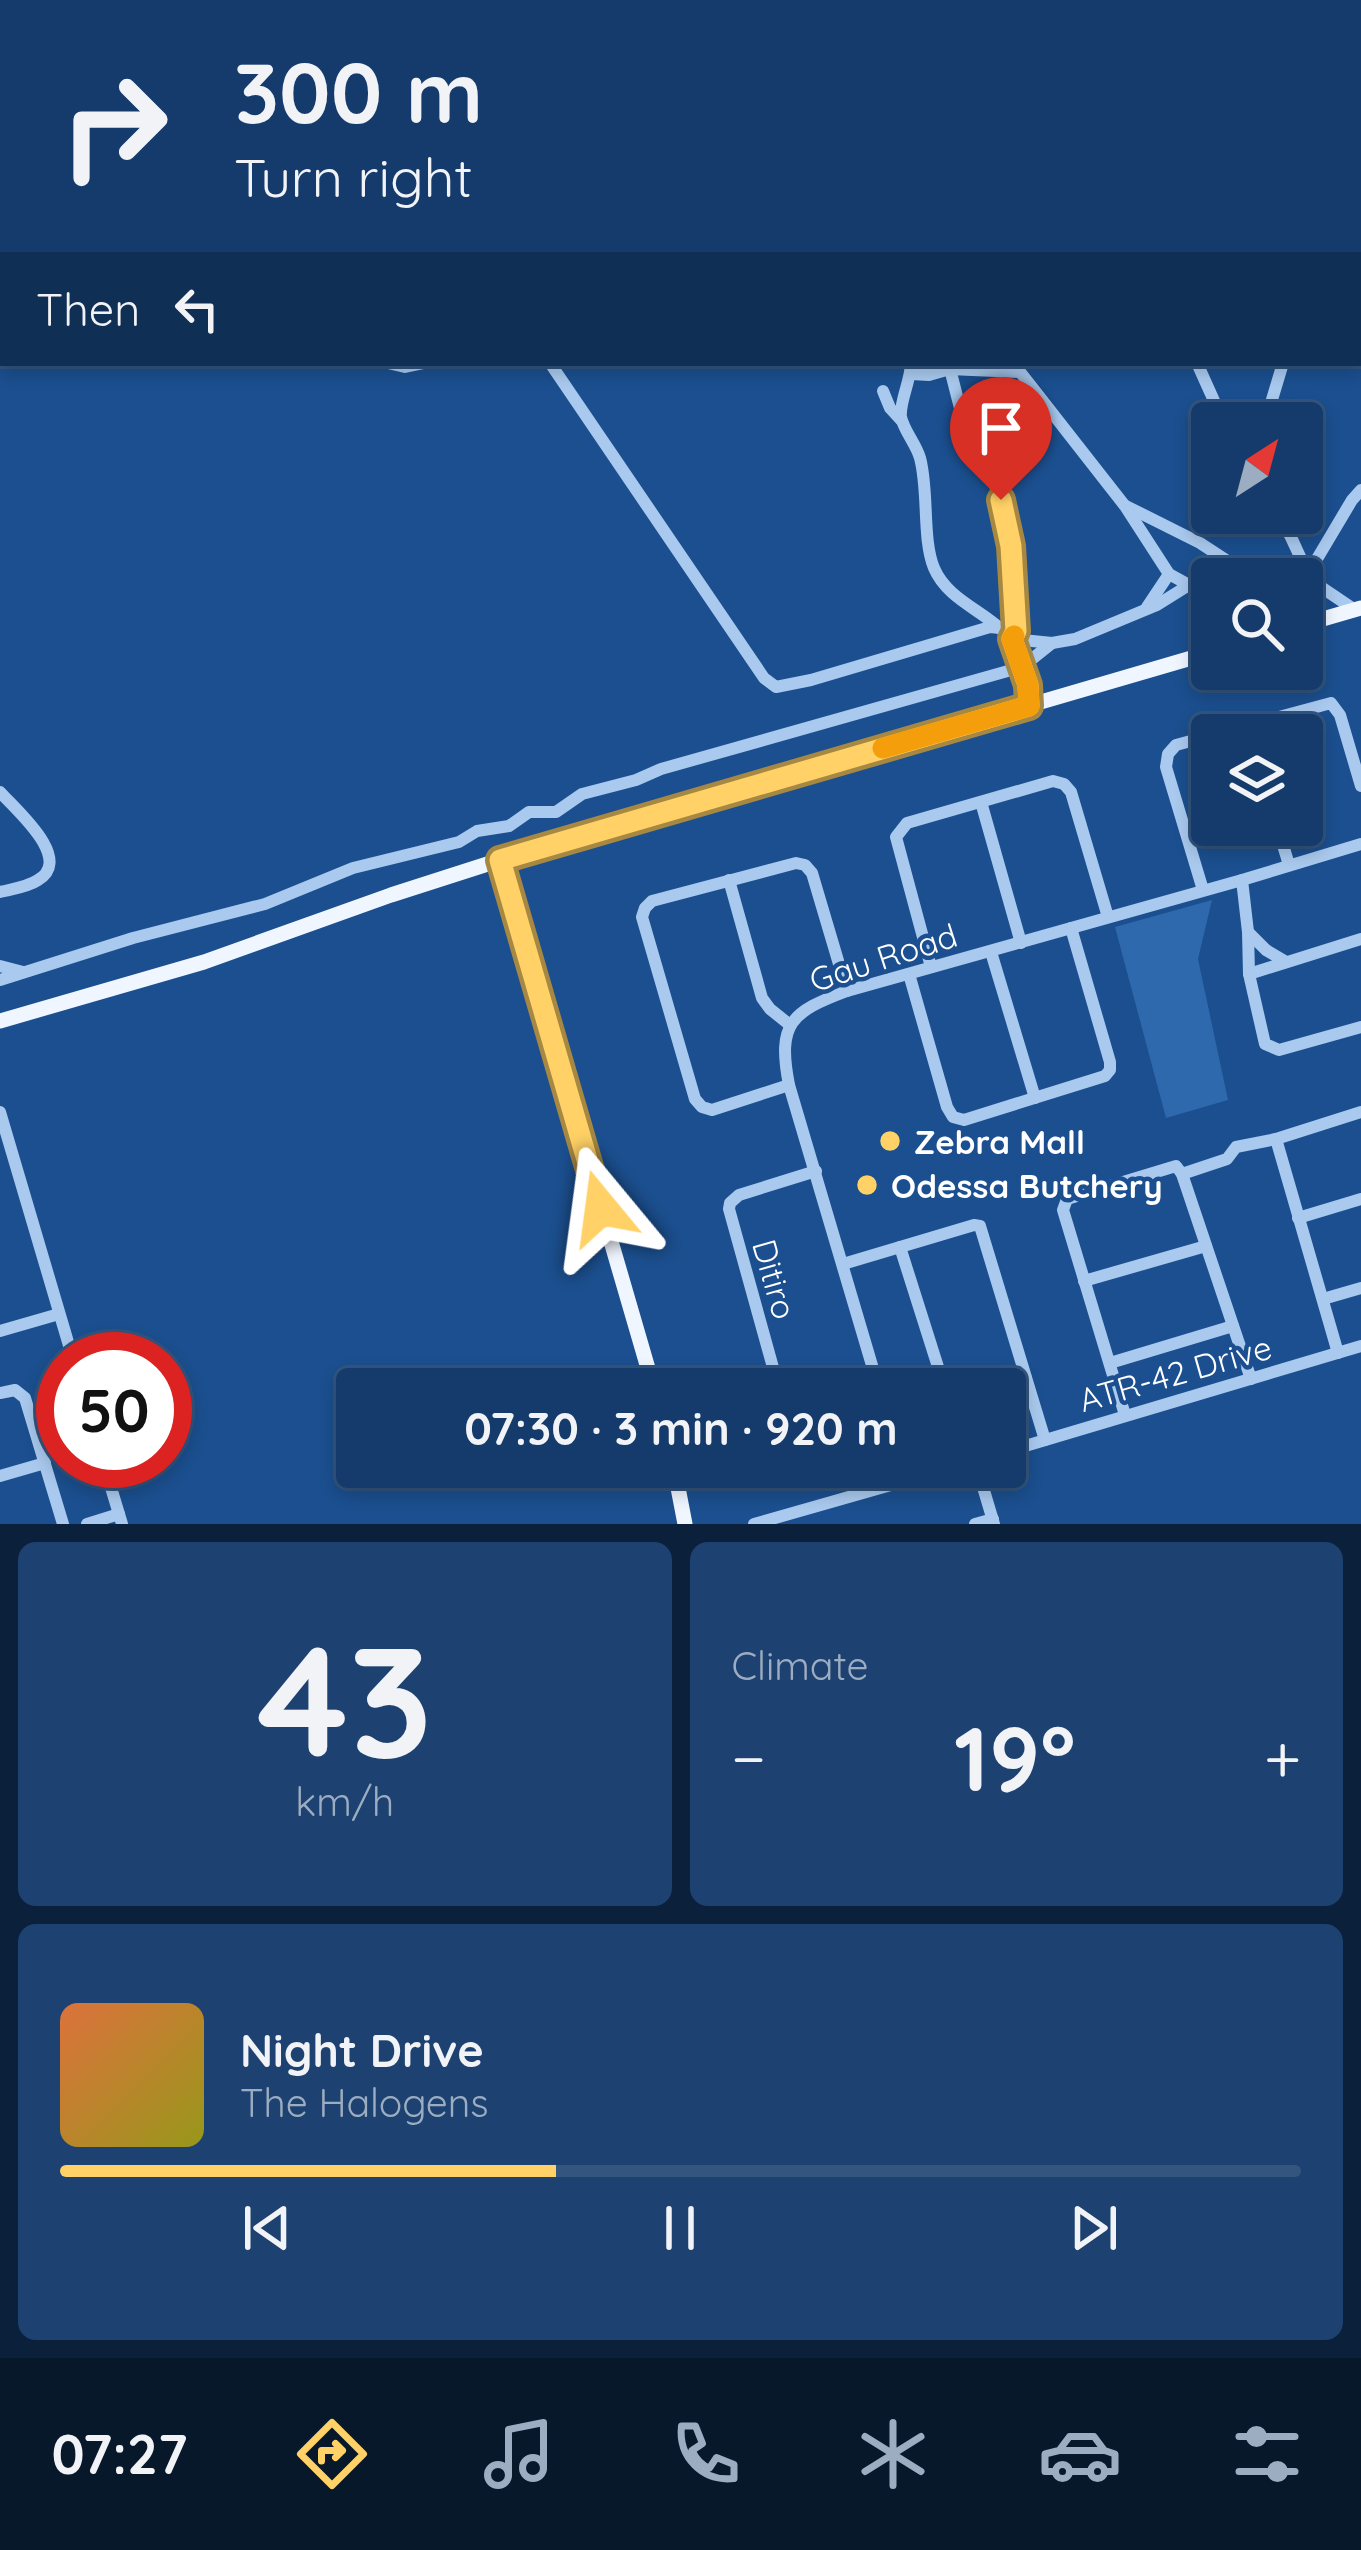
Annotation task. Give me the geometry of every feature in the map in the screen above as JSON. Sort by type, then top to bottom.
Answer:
[{"type":"main road","points":[[1323,619],[1358,609]]},
{"type":"main road","points":[[5,1022],[205,962],[500,860],[1191,658]]},
{"type":"main road","points":[[500,860],[647,1368]]},
{"type":"main road","points":[[472,869],[487,870],[508,890]]},
{"type":"main road","points":[[678,1488],[685,1524]]},
{"type":"street","points":[[552,366],[764,678],[776,687],[1000,628]]},
{"type":"street","points":[[902,421],[900,410],[911,368],[929,375],[950,366],[1016,367],[1125,506],[1168,574],[1189,586]]},
{"type":"street","points":[[950,366],[970,446],[989,468],[1007,520],[1016,622],[1012,639]]},
{"type":"street","points":[[1198,366],[1215,402]]},
{"type":"street","points":[[1271,402],[1282,366]]},
{"type":"street","points":[[883,391],[919,453],[935,569],[946,586],[1012,639],[1029,706]]},
{"type":"street","points":[[1318,558],[1361,490]]},
{"type":"street","points":[[1125,506],[1223,558]]},
{"type":"street","points":[[1147,607],[1168,574]]},
{"type":"street","points":[[1012,639],[1052,643],[1075,639],[1189,586]]},
{"type":"street","points":[[1323,588],[1358,609]]},
{"type":"street","points":[[0,980],[133,938],[265,904],[353,868],[509,826],[530,812],[556,812],[582,794],[1022,667],[1052,643]]},
{"type":"street","points":[[1292,714],[1324,703],[1335,706],[1361,786]]},
{"type":"street","points":[[1191,742],[1171,748],[1166,760],[1203,890]]},
{"type":"street","points":[[931,968],[896,837],[900,829],[1052,781],[1071,792],[1108,917]]},
{"type":"street","points":[[0,792],[43,841],[50,864],[40,879],[0,892]]},
{"type":"street","points":[[981,802],[1021,943]]},
{"type":"street","name":"Gau Road","points":[[873,1368],[789,1085],[785,1041],[790,1025],[805,1008],[847,991],[1361,844]]},
{"type":"street","points":[[1283,846],[1288,865]]},
{"type":"street","points":[[789,1085],[712,1110],[694,1099],[643,917],[645,908],[652,901],[729,880],[796,863],[805,866],[812,873],[847,991]]},
{"type":"street","points":[[729,880],[762,998],[790,1025]]},
{"type":"street","points":[[1242,880],[1250,974],[1265,1044],[1290,1048],[1361,1027]]},
{"type":"street","points":[[909,974],[947,1107],[953,1117],[964,1120],[1105,1076],[1110,1070],[1071,928]]},
{"type":"street","points":[[1248,932],[1286,962]]},
{"type":"street","points":[[1250,974],[1361,940]]},
{"type":"street","points":[[991,952],[1036,1098]]},
{"type":"street","points":[[0,967],[24,973]]},
{"type":"street","points":[[0,1112],[7,1162],[65,1332]]},
{"type":"street","points":[[1182,1174],[1227,1159],[1236,1147],[1361,1112]]},
{"type":"street","points":[[1276,1138],[1338,1353]]},
{"type":"street","points":[[1125,1415],[1063,1210],[1067,1199],[1176,1166],[1250,1379]]},
{"type":"street","name":"Ditiro","points":[[772,1368],[728,1209],[739,1195],[816,1171]]},
{"type":"street","points":[[1298,1218],[1361,1199]]},
{"type":"street","points":[[843,1264],[980,1226],[1023,1368]]},
{"type":"street","points":[[1084,1281],[1206,1246]]},
{"type":"street","points":[[900,1247],[938,1368]]},
{"type":"street","points":[[1323,1299],[1361,1288]]},
{"type":"street","points":[[0,1331],[59,1314]]},
{"type":"street","points":[[1110,1363],[1233,1326]]},
{"type":"street","name":"ATR-42 Drive","points":[[1026,1446],[1361,1346]]},
{"type":"street","points":[[1026,1378],[1045,1440]]},
{"type":"street","points":[[0,1393],[15,1390],[26,1398],[36,1432]]},
{"type":"street","points":[[0,1476],[36,1466]]},
{"type":"street","points":[[52,1488],[63,1524]]},
{"type":"street","points":[[87,1524],[121,1519],[112,1488]]},
{"type":"street","points":[[754,1524],[863,1488]]},
{"type":"street","points":[[975,1524],[993,1521],[983,1488]]},
{"type":"shaded area","points":[[1212,900],[1198,959],[1228,1100],[1166,1118],[1115,927]]},
{"type":"slow traffic","points":[[883,748],[1029,706],[1014,636]]},
{"type":"place","name":"Zebra Mall","points":[[890,1141]]},
{"type":"place","name":"Odessa Butchery","points":[[867,1185]]},
{"type":"route","points":[[601,1208],[500,860],[1029,706],[1028,685],[1012,639],[1016,631],[1011,546],[1001,500]]}]
